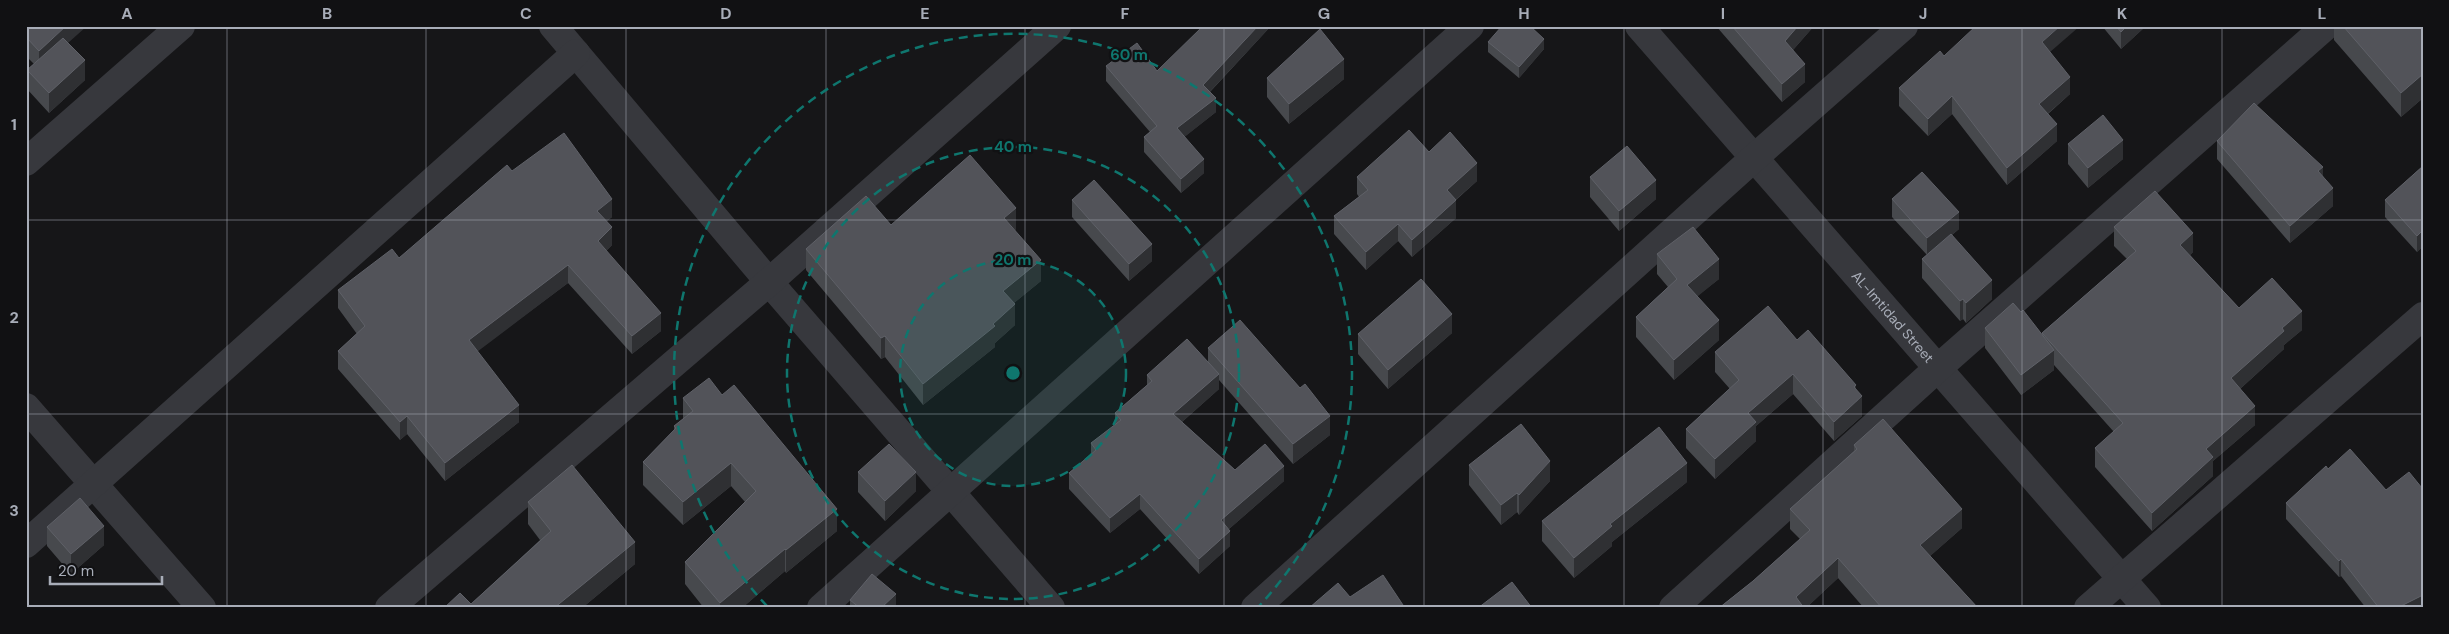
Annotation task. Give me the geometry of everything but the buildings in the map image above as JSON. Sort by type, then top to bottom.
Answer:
[{"type":"street","points":[[26,162],[181,26]]},
{"type":"street","points":[[553,26],[769,282],[1051,608]]},
{"type":"street","points":[[389,608],[769,282],[1057,26]]},
{"type":"street","points":[[820,608],[1470,26]]},
{"type":"street","name":"AL-Imtidad Street","points":[[1639,26],[2147,608]]},
{"type":"street","points":[[1255,608],[1754,158],[1904,26]]},
{"type":"street","points":[[1673,608],[1938,368],[2326,26]]},
{"type":"street","points":[[26,544],[576,53]]},
{"type":"street","points":[[2088,608],[2423,316]]},
{"type":"street","points":[[26,407],[202,608]]}]
